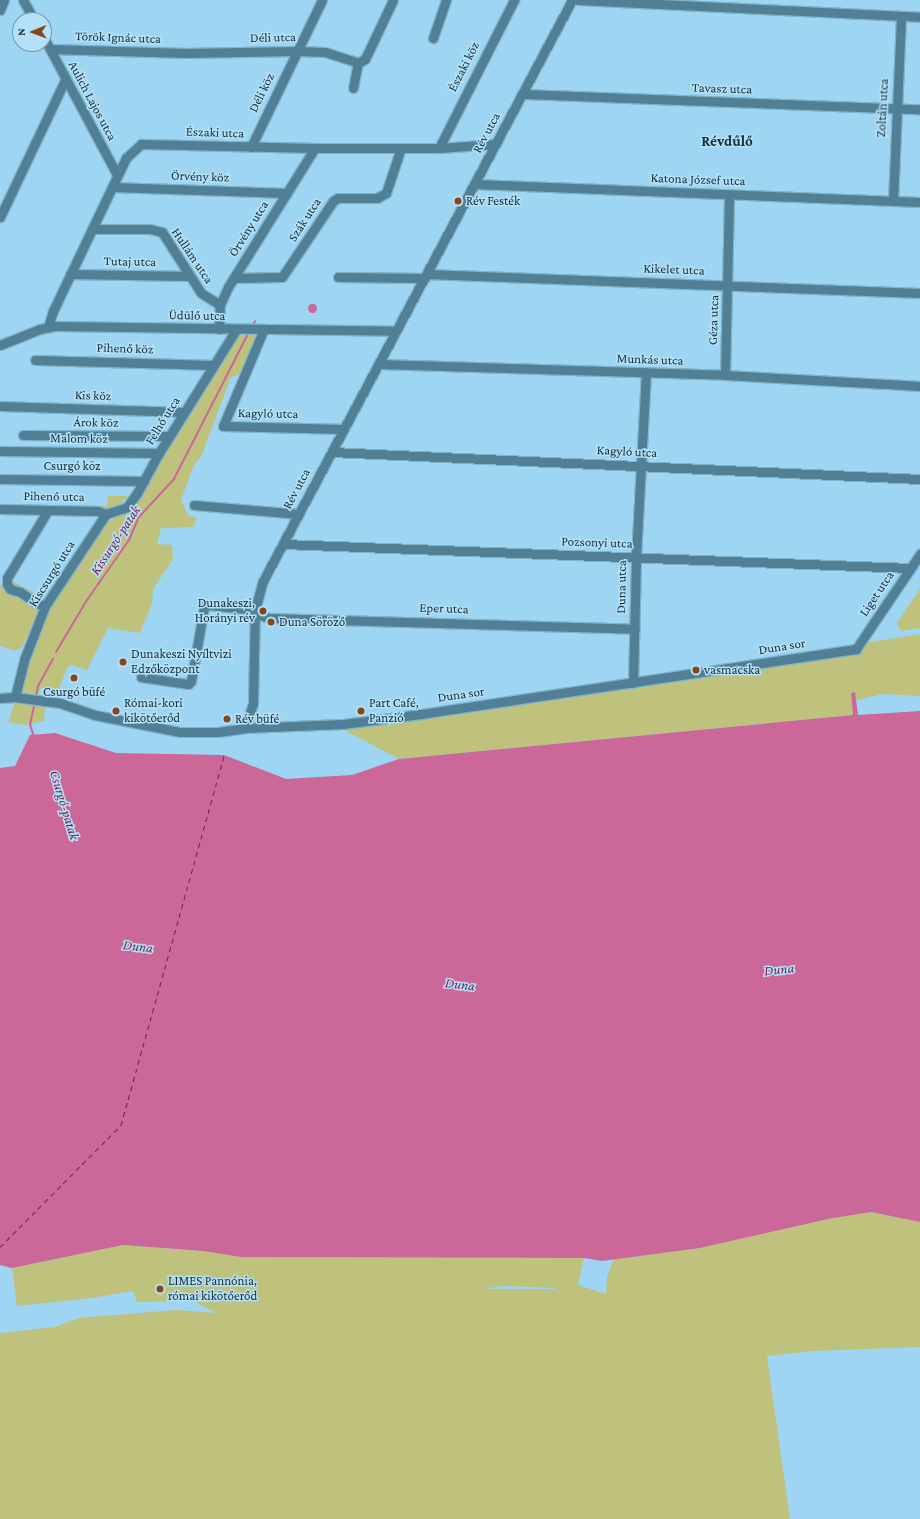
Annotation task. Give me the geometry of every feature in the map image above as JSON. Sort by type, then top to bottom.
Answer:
[{"type":"street","points":[[0,10],[4,0]]},
{"type":"street","points":[[23,0],[30,12]]},
{"type":"street","name":"Déli köz","points":[[250,147],[322,0]]},
{"type":"street","points":[[353,88],[358,63],[365,59],[393,0]]},
{"type":"street","points":[[433,38],[446,0]]},
{"type":"street","name":"Északi köz","points":[[439,148],[514,0]]},
{"type":"street","name":"Rév utca","points":[[245,728],[253,703],[255,610],[263,581],[572,0]]},
{"type":"street","points":[[578,0],[920,17]]},
{"type":"street","name":"Zoltán utca","points":[[893,201],[895,108],[901,16]]},
{"type":"street","name":"Török Ignác utca","points":[[52,49],[186,53]]},
{"type":"street","name":"Déli utca","points":[[186,53],[297,51],[326,52],[358,63]]},
{"type":"street","name":"Aulich Lajos utca","points":[[51,52],[65,80],[118,176]]},
{"type":"street","points":[[0,217],[65,80]]},
{"type":"street","name":"Tavasz utca","points":[[522,94],[920,109]]},
{"type":"street","name":"Északi utca","points":[[48,327],[70,274],[112,187],[131,152],[141,144],[314,148],[439,148],[496,144]]},
{"type":"street","name":"Örvény utca","points":[[219,329],[220,304],[234,278],[314,148]]},
{"type":"street","name":"Szák utca","points":[[234,278],[282,277],[333,201],[338,198],[377,198],[386,193],[401,148]]},
{"type":"street","name":"Katona József utca","points":[[474,184],[920,202]]},
{"type":"street","name":"Örvény köz","points":[[112,187],[287,192]]},
{"type":"street","name":"Géza utca","points":[[725,375],[729,285],[729,195]]},
{"type":"street","name":"Hullám utca","points":[[92,229],[150,229],[162,232],[201,293],[220,304]]},
{"type":"street","name":"Tutaj utca","points":[[70,274],[189,276]]},
{"type":"street","points":[[338,277],[426,276]]},
{"type":"street","name":"Kikelet utca","points":[[426,276],[729,285],[920,293]]},
{"type":"street","name":"Üdülő utca","points":[[0,345],[48,327],[263,331],[396,331]]},
{"type":"street","name":"Felhő utca","points":[[106,514],[127,507],[144,481],[158,453],[236,330]]},
{"type":"street","name":"Kagyló utca","points":[[263,331],[223,426],[344,429]]},
{"type":"street","name":"Pihenő köz","points":[[35,360],[214,365]]},
{"type":"street","name":"Munkás utca","points":[[379,364],[725,375],[920,386]]},
{"type":"street","name":"Duna utca","points":[[633,683],[636,557],[646,372]]},
{"type":"street","name":"Kis köz","points":[[0,406],[184,412]]},
{"type":"street","name":"Árok köz","points":[[23,435],[169,436]]},
{"type":"street","name":"Malom köz","points":[[0,451],[158,453]]},
{"type":"street","name":"Kagyló utca","points":[[332,452],[920,479]]},
{"type":"street","name":"Csurgó köz","points":[[0,479],[144,481]]},
{"type":"street","points":[[194,505],[299,514]]},
{"type":"street","name":"Pihenő utca","points":[[0,509],[98,511],[106,514]]},
{"type":"street","points":[[45,606],[36,603],[20,592],[10,589],[7,584],[7,578],[48,510]]},
{"type":"street","name":"Kiscsurgó utca","points":[[15,697],[24,660],[45,606],[106,514]]},
{"type":"street","name":"Pozsonyi utca","points":[[283,544],[911,568]]},
{"type":"street","name":"Liget utca","points":[[856,649],[920,554]]},
{"type":"street","name":"Eper utca","points":[[141,677],[188,684],[191,681],[204,607],[208,605],[255,610],[259,615],[269,618],[635,629]]},
{"type":"street","name":"Duna sor","points":[[0,698],[15,697],[60,703],[95,715],[180,732],[218,732],[245,728],[343,724],[633,683],[856,649]]},
{"type":"green space","points":[[240,331],[258,332],[242,374],[231,377],[201,457],[194,465],[181,500],[188,515],[197,518],[193,527],[161,528],[157,544],[172,545],[173,559],[153,589],[152,604],[140,633],[108,628],[87,670],[71,665],[67,668],[59,689],[41,688],[38,694],[40,704],[45,707],[44,721],[25,725],[8,722],[48,611],[105,524],[129,509],[141,493]]},
{"type":"green space","points":[[108,496],[128,496],[119,506],[108,509],[90,508],[90,505],[107,506]]},
{"type":"green space","points":[[5,577],[46,599],[22,647],[15,651],[0,646],[0,586]]},
{"type":"green space","points":[[920,589],[920,628],[901,631],[897,623]]},
{"type":"green space","points":[[920,634],[920,696],[883,694],[856,700],[855,692],[851,693],[853,715],[399,759],[344,730]]},
{"type":"green space","points":[[871,1212],[920,1222],[920,1347],[813,1351],[767,1356],[790,1519],[0,1519],[0,1333],[54,1327],[79,1318],[176,1310],[216,1313],[194,1301],[137,1302],[133,1291],[92,1298],[17,1306],[12,1268],[123,1245],[203,1251],[241,1257],[584,1258],[578,1285],[606,1294],[607,1277],[614,1259],[700,1248],[828,1219]],"holes":[[[503,1286],[555,1289],[483,1289]]]},
{"type":"water","points":[[312,303],[317,308],[312,313],[307,308]]},
{"type":"water","name":"Duna","points":[[855,692],[858,715],[920,711],[920,1222],[871,1212],[828,1219],[700,1248],[602,1261],[584,1258],[241,1257],[203,1251],[123,1245],[12,1268],[0,1265],[0,768],[15,766],[30,735],[55,733],[116,753],[224,755],[286,779],[352,775],[399,759],[853,715],[851,693]]},
{"type":"waterway","name":"Kissurgó-patak","points":[[56,652],[87,600],[129,540],[139,517],[174,479],[248,334]]},
{"type":"waterway","name":"Csurgó-patak","points":[[36,698],[38,686],[53,659]]},
{"type":"waterway","name":"Csurgó-patak","points":[[34,737],[30,725],[35,702]]},
{"type":"ferry route","points":[[0,1247],[121,1125],[224,755]]},
{"type":"place","name":"Rév Festék","points":[[458,201]]},
{"type":"place","name":"Dunakeszi, Horányi rév","points":[[263,611]]},
{"type":"place","name":"Duna Söröző","points":[[271,622]]},
{"type":"place","name":"Dunakeszi Nyíltvizi Edzőközpont","points":[[123,662]]},
{"type":"place","name":"vasmacska","points":[[696,670]]},
{"type":"place","name":"Csurgó büfé","points":[[74,678]]},
{"type":"place","name":"Római-kori kikötőerőd","points":[[116,711]]},
{"type":"place","name":"Part Café, Panzió","points":[[361,711]]},
{"type":"place","name":"Rév büfé","points":[[227,719]]},
{"type":"place","name":"LIMES Pannónia, római kikötőerőd","points":[[160,1289]]},
{"type":"district","name":"Révdűlő","points":[[727,142]]}]
